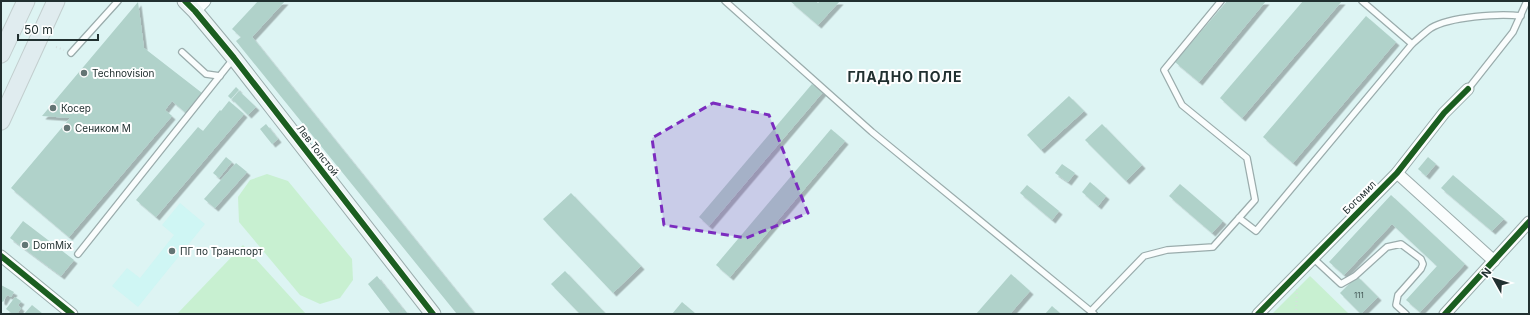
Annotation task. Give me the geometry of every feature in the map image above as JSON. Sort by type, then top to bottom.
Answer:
[{"type":"main road","points":[[1,54],[26,1]]},
{"type":"main road","points":[[1,121],[56,1]]},
{"type":"street","name":"Лев Толстой","points":[[195,4],[234,58],[433,314]]},
{"type":"street","name":"Богомил","points":[[1258,314],[1397,173],[1444,113],[1468,89]]},
{"type":"street","points":[[1397,173],[1494,261]]},
{"type":"street","points":[[1445,314],[1529,222]]},
{"type":"street","points":[[1,256],[70,313]]},
{"type":"lane","points":[[71,53],[118,1]]},
{"type":"lane","points":[[725,1],[872,132],[1092,313],[1144,256],[1168,250],[1214,247],[1254,200],[1248,158],[1182,105],[1164,70],[1221,1]]},
{"type":"lane","points":[[1362,1],[1412,44]]},
{"type":"lane","points":[[1468,89],[1513,32],[1527,1]]},
{"type":"lane","points":[[1239,218],[1256,231],[1412,44],[1432,27],[1464,18],[1509,14],[1521,16]]},
{"type":"lane","points":[[182,52],[206,74],[220,76]]},
{"type":"lane","points":[[78,254],[234,58]]},
{"type":"lane","points":[[1313,258],[1341,284],[1355,276],[1387,248],[1401,244],[1421,259],[1423,264],[1421,269],[1398,295],[1396,305],[1406,314]]},
{"type":"path","points":[[1295,276],[1297,284],[1296,314]]},
{"type":"highlighted area","points":[[713,103],[769,115],[808,213],[746,238],[664,225],[652,138]]},
{"type":"shaded area","name":"ПГ по Транспорт","points":[[180,203],[205,224],[138,307],[112,286],[127,268],[140,278],[174,235],[162,225]]},
{"type":"green space","points":[[267,174],[288,181],[352,259],[353,280],[340,298],[320,304],[300,295],[239,222],[238,197],[250,180]]},
{"type":"green space","points":[[243,245],[306,314],[177,314]]},
{"type":"green space","points":[[1310,276],[1349,314],[1272,314]]},
{"type":"building","points":[[258,1],[285,1],[252,37],[475,314],[457,314],[236,41],[241,37],[232,29]]},
{"type":"building","points":[[790,1],[816,1],[818,3],[820,1],[840,1],[818,25]]},
{"type":"building","points":[[1227,1],[1266,1],[1199,82],[1175,62]]},
{"type":"building","points":[[1303,1],[1342,1],[1242,118],[1220,98]]},
{"type":"building","points":[[138,2],[144,48],[202,93],[185,112],[172,101],[165,110],[172,116],[69,237],[11,188],[70,118],[42,116]]},
{"type":"building","points":[[1366,16],[1396,42],[1293,163],[1263,137]]},
{"type":"building","points":[[812,84],[823,92],[709,226],[699,217]]},
{"type":"building","points":[[236,87],[239,90],[231,99],[228,96]]},
{"type":"building","points":[[239,91],[256,107],[248,115],[232,99]]},
{"type":"building","points":[[1069,96],[1084,111],[1041,150],[1027,135]]},
{"type":"building","points":[[229,101],[244,114],[156,217],[136,200],[198,127],[203,131]]},
{"type":"building","points":[[266,124],[278,139],[272,144],[260,129]]},
{"type":"building","points":[[1102,124],[1142,165],[1126,181],[1085,140]]},
{"type":"building","points":[[831,129],[845,141],[730,277],[716,265]]},
{"type":"building","points":[[226,157],[232,162],[219,178],[213,173]]},
{"type":"building","points":[[1428,157],[1436,164],[1426,176],[1418,169]]},
{"type":"building","points":[[236,163],[247,172],[215,208],[204,199]]},
{"type":"building","points":[[1062,164],[1075,173],[1068,182],[1055,173]]},
{"type":"building","points":[[1453,175],[1504,219],[1492,231],[1441,188]]},
{"type":"building","points":[[1090,182],[1106,196],[1098,206],[1082,192]]},
{"type":"building","points":[[1180,184],[1223,221],[1212,233],[1169,196]]},
{"type":"building","points":[[1027,185],[1059,211],[1052,220],[1020,193]]},
{"type":"building","points":[[571,193],[641,266],[613,293],[543,219]]},
{"type":"building","points":[[1391,195],[1465,264],[1420,312],[1406,300],[1437,266],[1392,224],[1344,275],[1329,262]]},
{"type":"building","points":[[23,221],[74,260],[61,276],[10,238]]},
{"type":"building","points":[[565,271],[605,313],[580,314],[551,284]]},
{"type":"building","points":[[1011,274],[1030,291],[1010,314],[976,314]]},
{"type":"building","points":[[377,276],[403,309],[396,314],[391,314],[368,284]]},
{"type":"building","points":[[1357,276],[1378,297],[1361,314],[1340,293]]},
{"type":"building","points":[[1,285],[14,292],[11,297],[7,295],[3,302],[1,301]]},
{"type":"building","points":[[15,297],[21,301],[18,305],[21,308],[17,314],[13,314],[6,309]]},
{"type":"building","points":[[682,302],[696,314],[672,314]]},
{"type":"building","points":[[32,305],[43,314],[24,314]]},
{"type":"building","points":[[1052,306],[1061,314],[1045,314]]},
{"type":"building","points":[[404,309],[408,314],[398,314]]},
{"type":"cycle path","points":[[185,1],[234,58],[433,314]]},
{"type":"cycle path","points":[[1258,314],[1397,173],[1444,113],[1468,89]]},
{"type":"cycle path","points":[[1445,314],[1529,222]]},
{"type":"cycle path","points":[[1,256],[72,314]]},
{"type":"place","name":"Technovision","points":[[84,73]]},
{"type":"place","name":"Косер","points":[[53,108]]},
{"type":"place","name":"Сеником М","points":[[67,128]]},
{"type":"place","name":"DomMix","points":[[25,245]]},
{"type":"place","name":"ПГ по Транспорт","points":[[172,251]]},
{"type":"district","name":"ГЛАДНО ПОЛЕ","points":[[905,77]]}]
